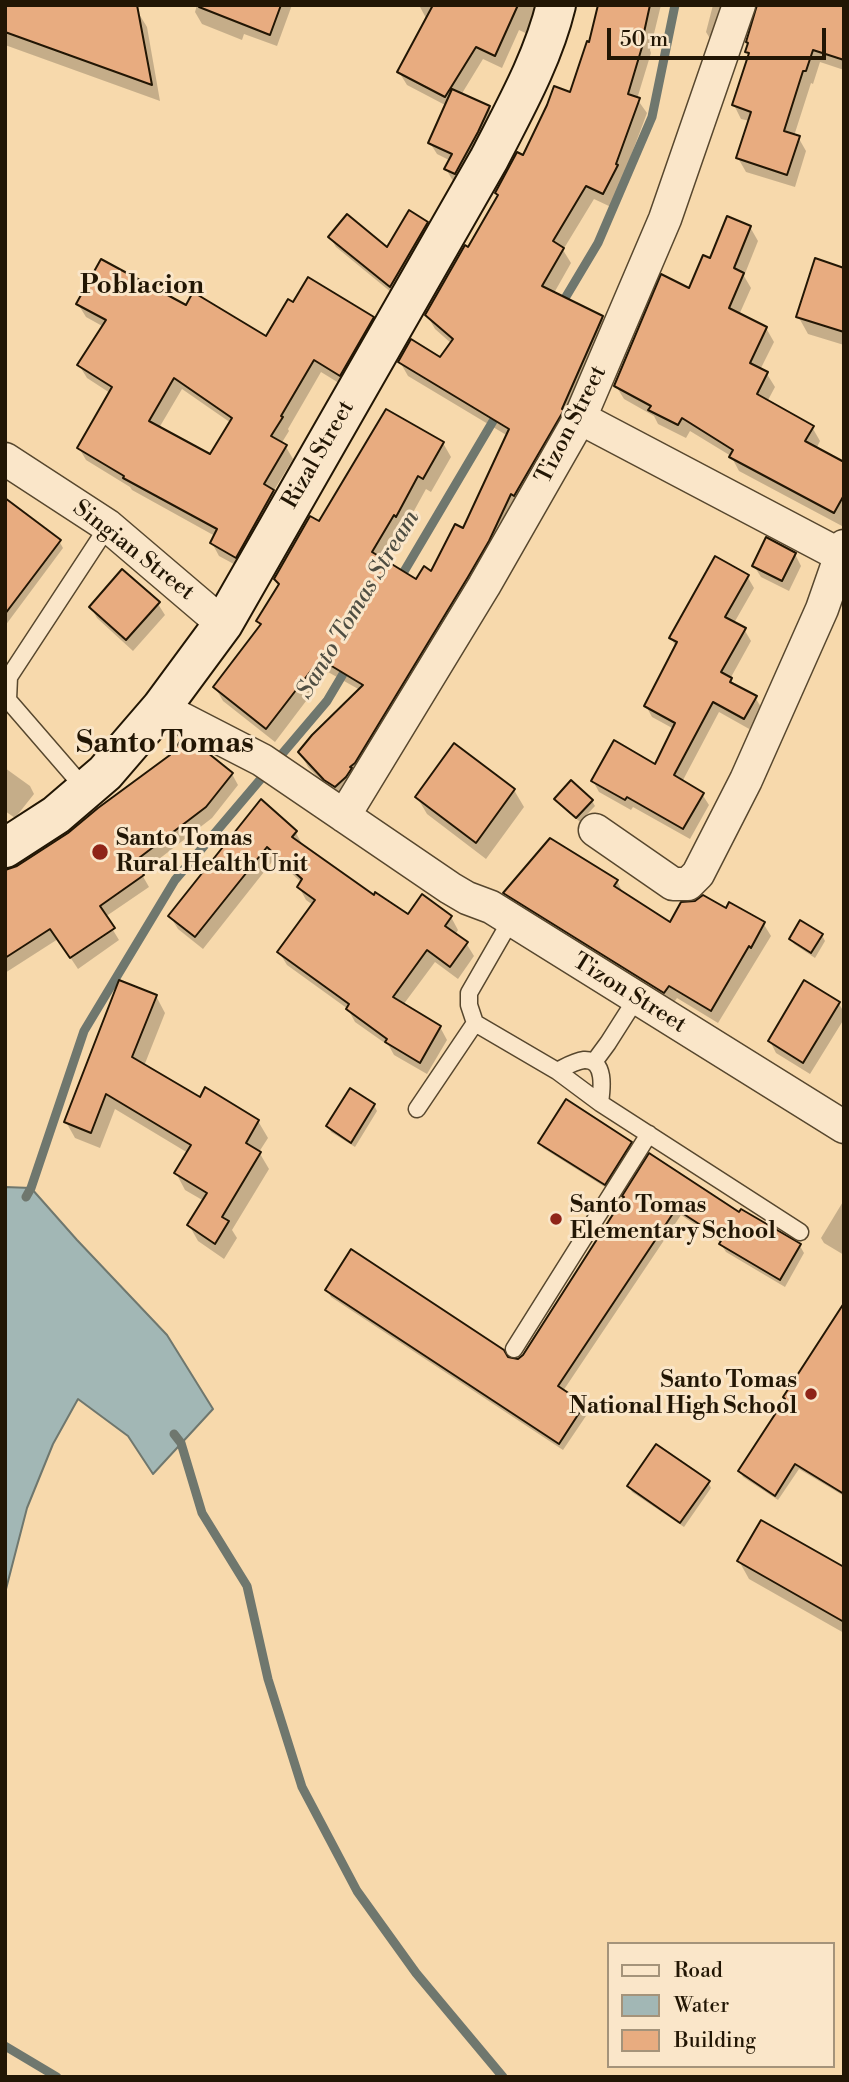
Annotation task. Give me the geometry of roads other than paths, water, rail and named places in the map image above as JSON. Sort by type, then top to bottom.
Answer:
[{"type":"street","name":"Rizal Street","points":[[5,848],[56,815],[105,773],[161,708],[223,624],[489,159],[549,32],[556,5]]},
{"type":"street","name":"Tizon Street","points":[[344,816],[484,586],[580,418],[665,219],[739,5]]},
{"type":"street","points":[[580,418],[842,550],[833,614],[698,874],[688,884],[673,884],[595,830]]},
{"type":"street","name":"Singian Street","points":[[5,458],[108,526],[223,624]]},
{"type":"street","name":"Tizon Street","points":[[161,708],[262,760],[450,888],[491,907],[844,1127]]},
{"type":"lane","points":[[85,789],[8,700],[9,677],[108,526]]},
{"type":"lane","points":[[511,920],[469,993],[469,1006],[475,1023],[557,1071],[600,1103],[800,1232]]},
{"type":"lane","points":[[594,1062],[636,999]]},
{"type":"lane","points":[[417,1110],[475,1023]]},
{"type":"lane","points":[[557,1071],[586,1060],[594,1062],[600,1070],[603,1084],[600,1103]]},
{"type":"lane","points":[[514,1349],[649,1134]]},
{"type":"water","points":[[5,1187],[31,1188],[167,1335],[213,1409],[153,1474],[128,1436],[78,1399],[53,1444],[27,1508],[5,1593]]},
{"type":"waterway","name":"Santo Tomas Stream","points":[[561,305],[598,243],[652,117],[675,5]]},
{"type":"waterway","name":"Santo Tomas Stream","points":[[399,580],[499,411]]},
{"type":"waterway","name":"Santo Tomas Stream","points":[[26,1197],[84,1031],[175,880],[327,701],[349,664]]},
{"type":"waterway","points":[[174,1434],[181,1443],[202,1513],[247,1586],[268,1679],[302,1787],[357,1891],[416,1973],[503,2077]]},
{"type":"waterway","points":[[5,2046],[57,2077]]},
{"type":"place","name":"Santo Tomas Rural Health Unit","points":[[100,852]]},
{"type":"place","name":"Santo Tomas Elementary School","points":[[556,1219]]},
{"type":"place","name":"Santo Tomas National High School","points":[[811,1394]]},
{"type":"district","name":"Poblacion","points":[[142,287]]},
{"type":"district","name":"Santo Tomas","points":[[165,745]]}]
